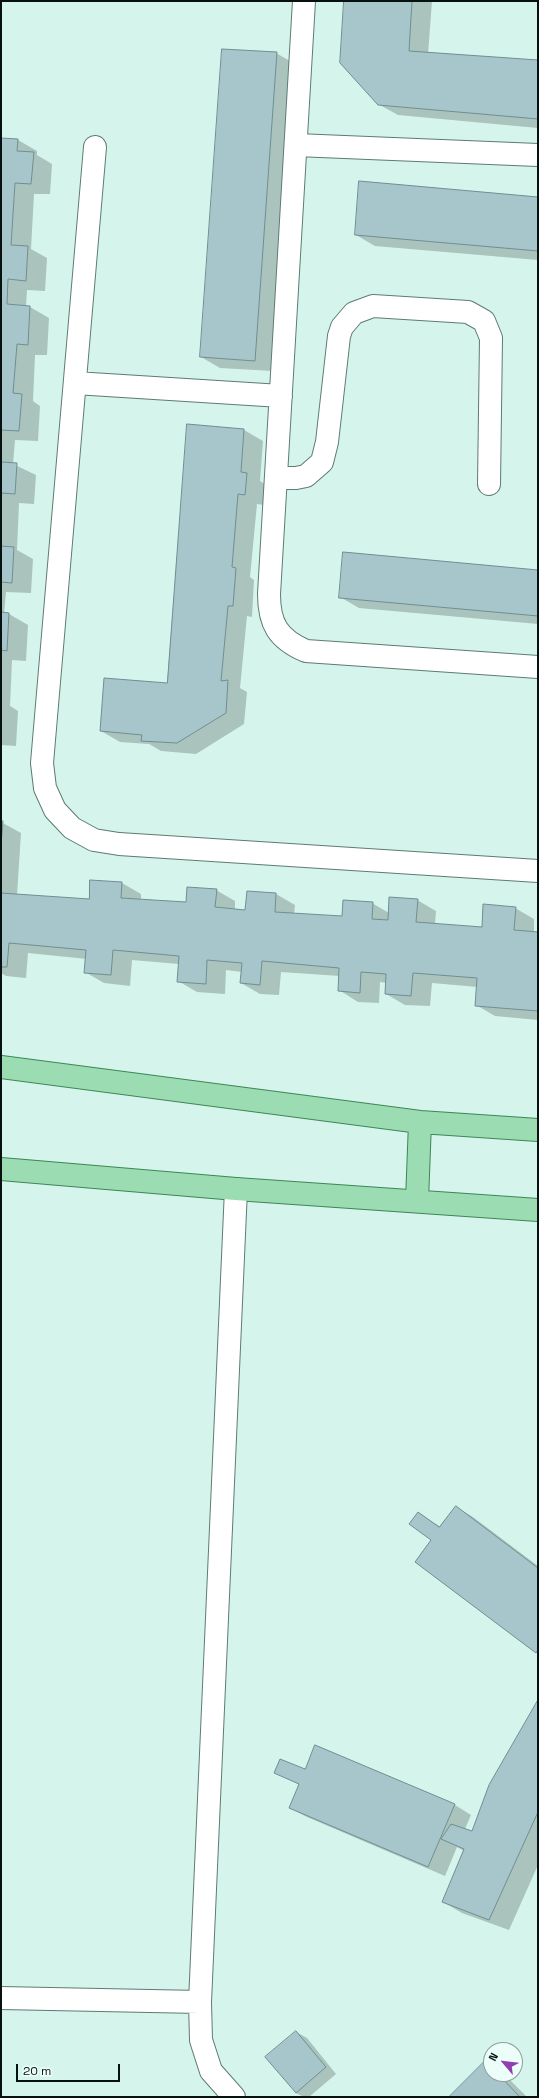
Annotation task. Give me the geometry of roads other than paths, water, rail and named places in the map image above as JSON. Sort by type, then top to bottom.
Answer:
[{"type":"main road","points":[[1,1067],[420,1122],[538,1130]]},
{"type":"main road","points":[[417,1201],[420,1122]]},
{"type":"main road","points":[[1,1169],[236,1189],[538,1210]]},
{"type":"street","points":[[304,1],[269,609],[272,623],[281,636],[292,645],[306,651],[538,667]]},
{"type":"street","points":[[296,145],[538,155]]},
{"type":"street","points":[[95,147],[42,763],[45,788],[55,810],[72,828],[94,840],[119,844],[538,871]]},
{"type":"street","points":[[276,478],[296,478],[306,476],[322,462],[327,442],[338,336],[342,327],[354,313],[373,306],[468,312],[484,320],[491,338],[489,484]]},
{"type":"street","points":[[75,383],[281,396]]},
{"type":"street","points":[[234,2097],[211,2071],[202,2040],[200,2002],[236,1189]]},
{"type":"street","points":[[1,1998],[200,2002]]}]
